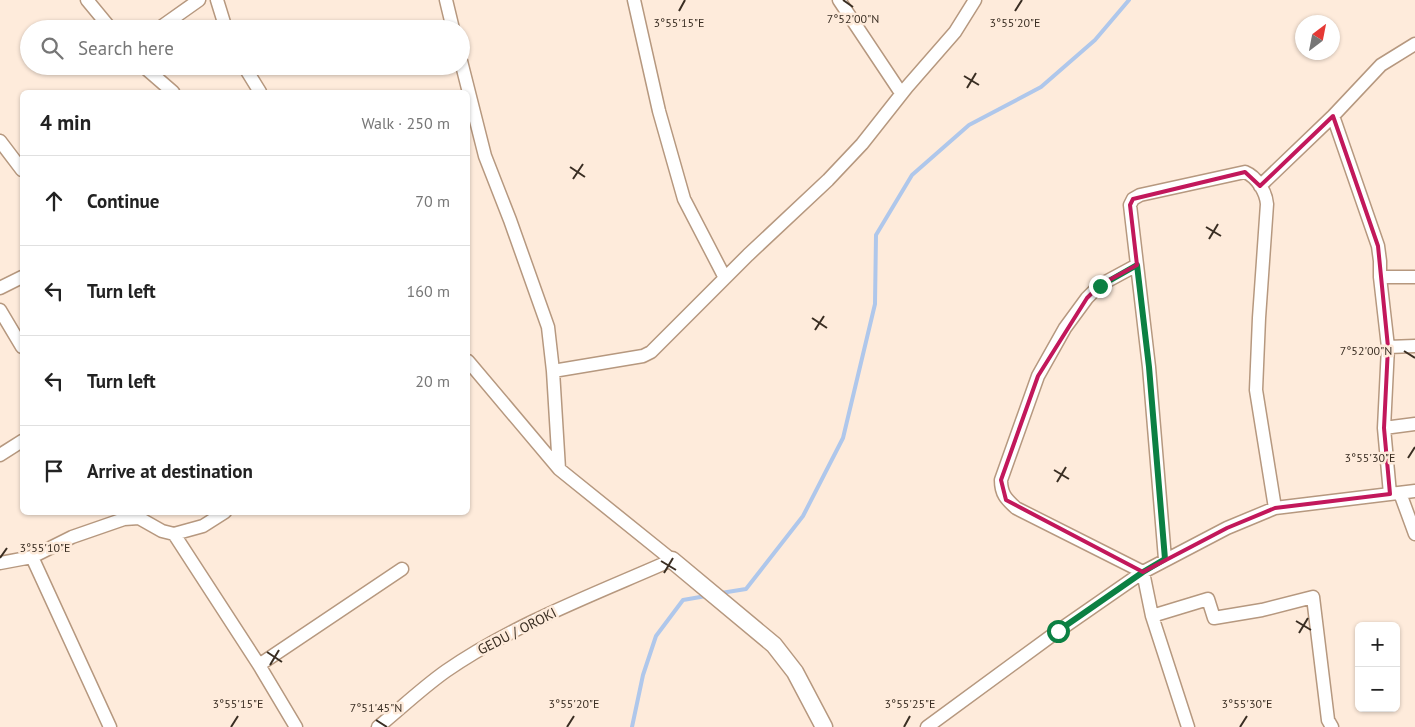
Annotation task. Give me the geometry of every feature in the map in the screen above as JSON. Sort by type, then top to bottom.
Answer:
[{"type":"main road","points":[[672,560],[774,645],[795,672],[824,727]]},
{"type":"street","points":[[87,0],[104,20]]},
{"type":"street","points":[[171,20],[199,0]]},
{"type":"street","points":[[217,0],[223,20]]},
{"type":"street","points":[[446,0],[451,20]]},
{"type":"street","points":[[634,0],[659,111],[684,199],[725,278]]},
{"type":"street","points":[[839,0],[902,94]]},
{"type":"street","points":[[553,371],[643,356],[652,352],[725,278],[828,180],[862,144],[955,32],[975,0]]},
{"type":"street","points":[[1260,186],[1332,116],[1380,65],[1415,44]]},
{"type":"street","points":[[153,75],[171,90]]},
{"type":"street","points":[[250,75],[259,90]]},
{"type":"street","points":[[465,75],[468,90]]},
{"type":"street","points":[[470,97],[485,156],[548,327],[553,371],[559,469]]},
{"type":"street","points":[[1332,116],[1378,246],[1388,347],[1384,428],[1395,494],[1415,534]]},
{"type":"street","points":[[0,141],[20,167]]},
{"type":"street","points":[[1165,559],[1149,367],[1130,205],[1133,199],[1140,195],[1245,172],[1251,174],[1266,195],[1256,390],[1275,508]]},
{"type":"street","points":[[1137,265],[1100,286],[1087,298],[1065,328],[1038,376],[1001,480],[1001,490],[1006,500],[1016,508],[1143,572]]},
{"type":"street","points":[[1380,277],[1415,277]]},
{"type":"street","points":[[0,288],[20,278]]},
{"type":"street","points":[[0,310],[20,344]]},
{"type":"street","points":[[1388,347],[1415,346]]},
{"type":"street","points":[[470,363],[559,469],[672,560]]},
{"type":"street","points":[[1384,428],[1415,424]]},
{"type":"street","points":[[0,455],[20,442]]},
{"type":"street","points":[[927,727],[1058,631],[1143,572],[1227,528],[1275,508],[1415,491]]},
{"type":"street","points":[[0,563],[32,557],[72,537],[124,518],[139,518],[162,531],[174,534],[203,526],[220,515]]},
{"type":"street","points":[[174,534],[259,665],[296,727]]},
{"type":"street","points":[[32,557],[110,727]]},
{"type":"street","name":"GEDU / OROKI","points":[[378,727],[445,672],[476,653],[555,612],[672,560]]},
{"type":"street","points":[[259,665],[402,570]]},
{"type":"street","points":[[1143,572],[1152,616],[1188,727]]},
{"type":"street","points":[[1152,616],[1208,599],[1214,618],[1262,610],[1313,597],[1328,720],[1332,727]]},
{"type":"highlighted area","points":[[1333,116],[1378,246],[1388,347],[1384,428],[1390,494],[1275,508],[1227,528],[1143,572],[1006,500],[1001,480],[1038,376],[1087,298],[1100,285],[1137,265],[1130,205],[1133,199],[1245,172],[1260,186]]},
{"type":"waterway","points":[[721,593],[746,589],[803,516],[843,438],[875,304],[876,235],[912,175],[969,125],[1041,87],[1095,40],[1129,0]]},
{"type":"waterway","points":[[632,727],[643,675],[656,636],[683,600],[706,596]]},
{"type":"route","points":[[1058,631],[1165,559],[1149,367],[1137,265],[1100,286]]}]
